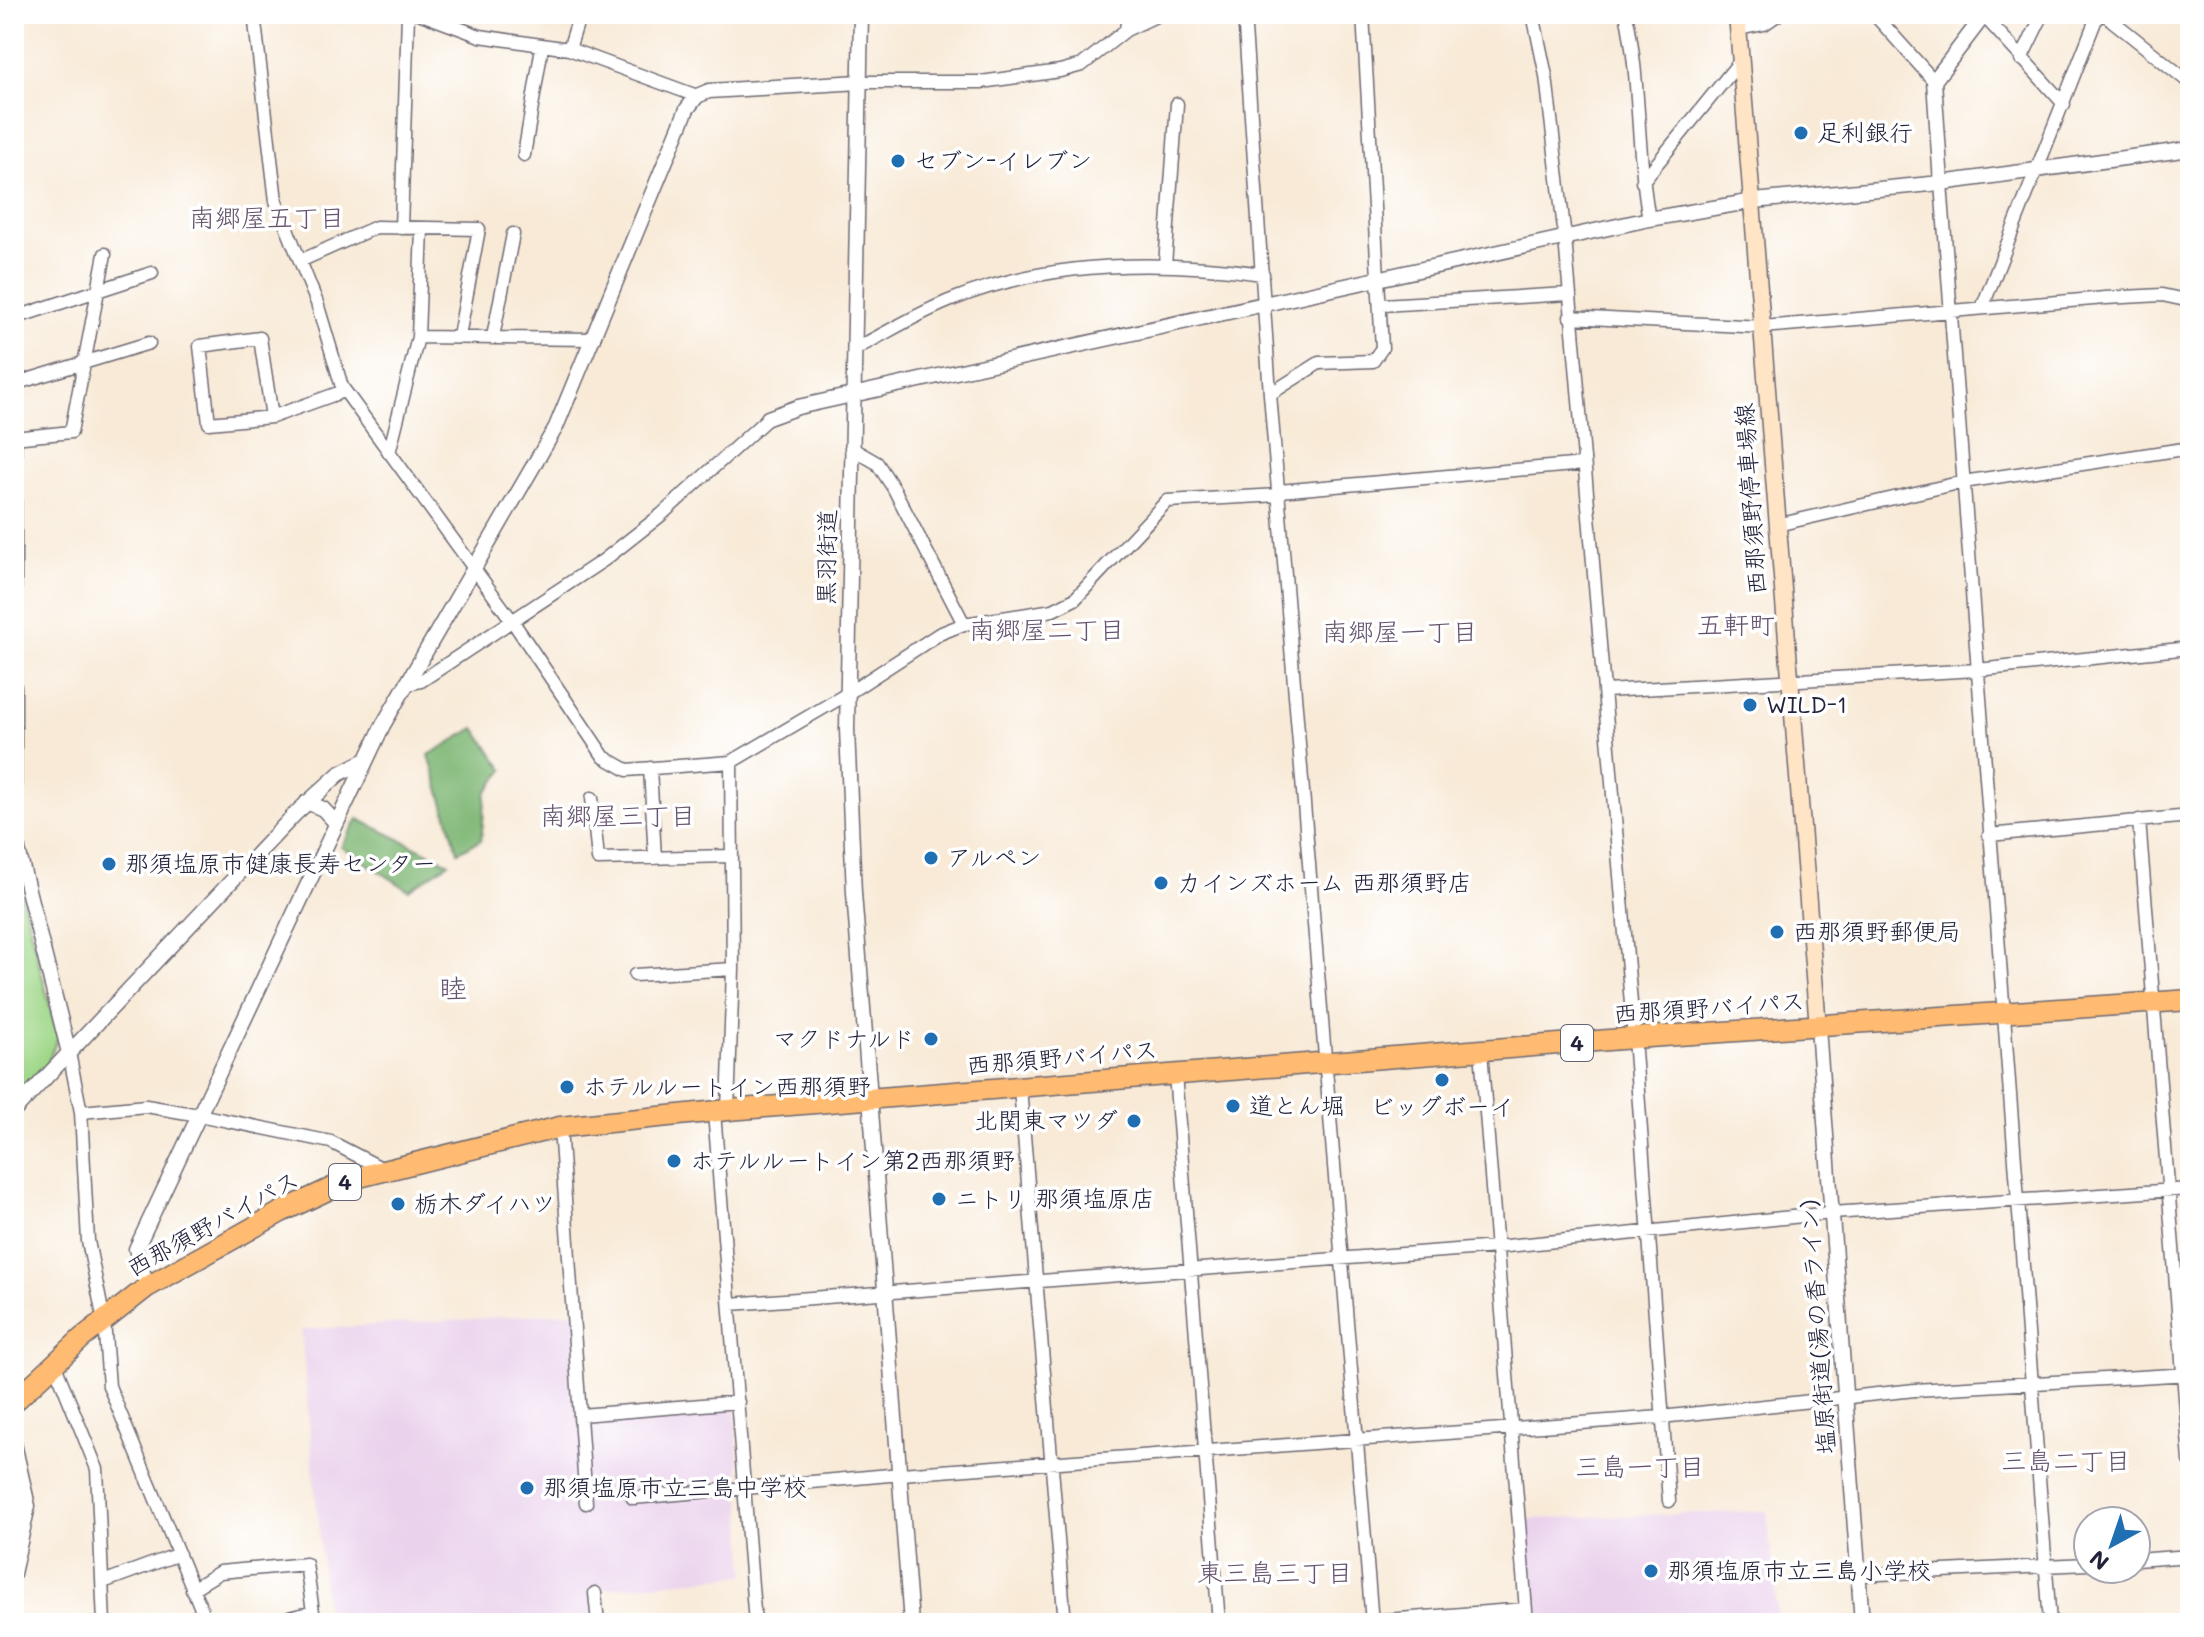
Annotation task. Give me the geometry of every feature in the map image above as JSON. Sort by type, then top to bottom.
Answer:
[{"type":"highway","name":"西那須野バイパス","points":[[14,1402],[54,1363],[147,1287],[281,1212],[351,1179],[383,1169],[560,1127],[721,1111],[1634,1038],[2190,1000]]},
{"type":"main road","name":"西那須野停車場線","points":[[1738,21],[1818,1027]]},
{"type":"street","points":[[254,14],[276,201],[344,391],[513,622],[604,757],[627,770],[731,762],[847,694],[900,657],[964,624],[1053,610],[1075,599],[1167,501],[1584,464]]},
{"type":"street","points":[[401,228],[408,14]]},
{"type":"street","points":[[421,14],[480,36],[569,49],[697,96]]},
{"type":"street","points":[[569,49],[580,14]]},
{"type":"street","name":"黒羽街道","points":[[861,14],[847,694],[854,893],[911,1623]]},
{"type":"street","points":[[1126,30],[1128,14]]},
{"type":"street","points":[[147,1287],[136,1249],[366,760],[405,685],[556,427],[684,114],[697,96],[709,91],[860,82],[981,82],[1045,74],[1082,65],[1126,30],[1160,14]]},
{"type":"street","points":[[1244,14],[1270,394],[1372,1622]]},
{"type":"street","points":[[1270,394],[1319,363],[1378,358],[1382,348],[1382,305],[1373,220],[1370,96],[1363,14]]},
{"type":"street","points":[[1533,14],[1546,76],[1565,238],[1634,1038],[1669,1501]]},
{"type":"street","points":[[1626,14],[1634,50],[1642,182],[1649,219]]},
{"type":"street","points":[[1738,21],[1764,23],[1777,14]]},
{"type":"street","points":[[1874,14],[1934,81],[2050,1623]]},
{"type":"street","points":[[2021,59],[2043,14]]},
{"type":"street","points":[[1982,308],[2101,14],[2190,83]]},
{"type":"street","points":[[1934,81],[1984,15],[2064,104]]},
{"type":"street","points":[[524,155],[542,47]]},
{"type":"street","points":[[1642,182],[1741,60]]},
{"type":"street","points":[[1165,265],[1177,104]]},
{"type":"street","points":[[405,685],[421,681],[604,560],[661,515],[768,418],[789,409],[1649,219],[1754,201],[1941,183],[2190,149]]},
{"type":"street","points":[[300,261],[376,227],[479,229],[459,336]]},
{"type":"street","points":[[389,453],[418,337],[422,228]]},
{"type":"street","points":[[493,337],[513,234]]},
{"type":"street","points":[[14,438],[71,432],[87,362],[105,254]]},
{"type":"street","points":[[855,349],[953,299],[981,289],[1062,272],[1165,265],[1263,274]]},
{"type":"street","points":[[14,318],[152,273]]},
{"type":"street","points":[[1382,305],[1568,294]]},
{"type":"street","points":[[1570,317],[1762,327],[2162,295],[2190,301]]},
{"type":"street","points":[[418,337],[594,339]]},
{"type":"street","points":[[272,417],[260,338],[200,346],[209,423],[272,417],[344,391]]},
{"type":"street","points":[[14,384],[149,343]]},
{"type":"street","points":[[14,446],[14,665]]},
{"type":"street","points":[[851,448],[877,463],[894,489],[964,624]]},
{"type":"street","points":[[1777,525],[1963,482],[2190,448]]},
{"type":"street","points":[[1605,691],[1977,670],[2190,648]]},
{"type":"street","points":[[14,687],[14,822],[18,850],[81,1112],[88,1241],[104,1321],[109,1386],[207,1623]]},
{"type":"street","points":[[14,1111],[307,802],[339,774],[366,760]]},
{"type":"street","points":[[731,762],[733,969],[721,1111],[731,1304],[755,1623]]},
{"type":"street","points":[[650,768],[655,858]]},
{"type":"street","points":[[592,798],[598,859],[732,856]]},
{"type":"street","points":[[307,802],[323,809],[336,823]]},
{"type":"street","points":[[1989,835],[2190,816]]},
{"type":"street","points":[[2139,820],[2152,1003],[2186,1374],[2190,1461]]},
{"type":"street","points":[[635,975],[733,969]]},
{"type":"street","name":"塩原街道(湯の香ライン)","points":[[1818,1027],[1862,1623]]},
{"type":"street","points":[[1481,1051],[1527,1623]]},
{"type":"street","points":[[1175,1074],[1219,1623]]},
{"type":"street","points":[[1020,1088],[1065,1623]]},
{"type":"street","points":[[81,1112],[146,1106],[199,1115],[331,1142],[383,1169]]},
{"type":"street","points":[[560,1127],[586,1503]]},
{"type":"street","points":[[731,1304],[1497,1247],[1649,1234],[1832,1213],[2190,1189]]},
{"type":"street","points":[[54,1363],[97,1469],[104,1623]]},
{"type":"street","points":[[633,1498],[901,1474],[1661,1417],[1846,1397],[2186,1374]]},
{"type":"street","points":[[581,1415],[738,1402]]},
{"type":"street","points":[[14,1439],[29,1506],[14,1574]]},
{"type":"street","points":[[103,1582],[179,1554]]},
{"type":"street","points":[[2152,1559],[2190,1556]]},
{"type":"street","points":[[192,1589],[220,1572],[306,1564],[313,1612],[268,1623]]},
{"type":"street","points":[[1858,1575],[2072,1565]]},
{"type":"street","points":[[595,1593],[598,1623]]},
{"type":"street","points":[[1349,1623],[1525,1609]]},
{"type":"shaded area","name":"那須塩原市立三島中学校","points":[[578,1312],[587,1419],[735,1408],[746,1575],[592,1590],[594,1623],[327,1623],[301,1330]]},
{"type":"shaded area","name":"那須塩原市立三島小学校","points":[[1767,1511],[1778,1623],[1533,1623],[1525,1519]]},
{"type":"green space","points":[[475,728],[504,770],[486,793],[481,840],[458,852],[429,755]]},
{"type":"green space","points":[[358,819],[449,863],[409,890],[341,847]]},
{"type":"green space","points":[[14,866],[58,1037],[46,1067],[14,1098]]},
{"type":"place","name":"足利銀行","points":[[1801,133]]},
{"type":"place","name":"セブン-イレブン","points":[[898,161]]},
{"type":"place","name":"WILD-1","points":[[1750,705]]},
{"type":"place","name":"アルペン","points":[[931,858]]},
{"type":"place","name":"那須塩原市健康長寿センター","points":[[109,864]]},
{"type":"place","name":"カインズホーム 西那須野店","points":[[1161,883]]},
{"type":"place","name":"西那須野郵便局","points":[[1777,932]]},
{"type":"place","name":"マクドナルド","points":[[931,1039]]},
{"type":"place","name":"ビッグボーイ","points":[[1442,1080]]},
{"type":"place","name":"ホテルルートイン西那須野","points":[[567,1087]]},
{"type":"place","name":"道とん堀","points":[[1233,1106]]},
{"type":"place","name":"北関東マツダ","points":[[1134,1121]]},
{"type":"place","name":"ホテルルートイン第2西那須野","points":[[674,1161]]},
{"type":"place","name":"ニトリ 那須塩原店","points":[[939,1199]]},
{"type":"place","name":"栃木ダイハツ","points":[[398,1204]]},
{"type":"place","name":"那須塩原市立三島中学校","points":[[527,1488]]},
{"type":"place","name":"那須塩原市立三島小学校","points":[[1651,1571]]},
{"type":"district","name":"南郷屋五丁目","points":[[267,218]]},
{"type":"district","name":"五軒町","points":[[1736,625]]},
{"type":"district","name":"南郷屋二丁目","points":[[1047,630]]},
{"type":"district","name":"南郷屋一丁目","points":[[1400,632]]},
{"type":"district","name":"南郷屋三丁目","points":[[618,816]]},
{"type":"district","name":"睦","points":[[453,988]]},
{"type":"district","name":"三島二丁目","points":[[2066,1461]]},
{"type":"district","name":"三島一丁目","points":[[1640,1467]]},
{"type":"district","name":"東三島三丁目","points":[[1275,1573]]}]
